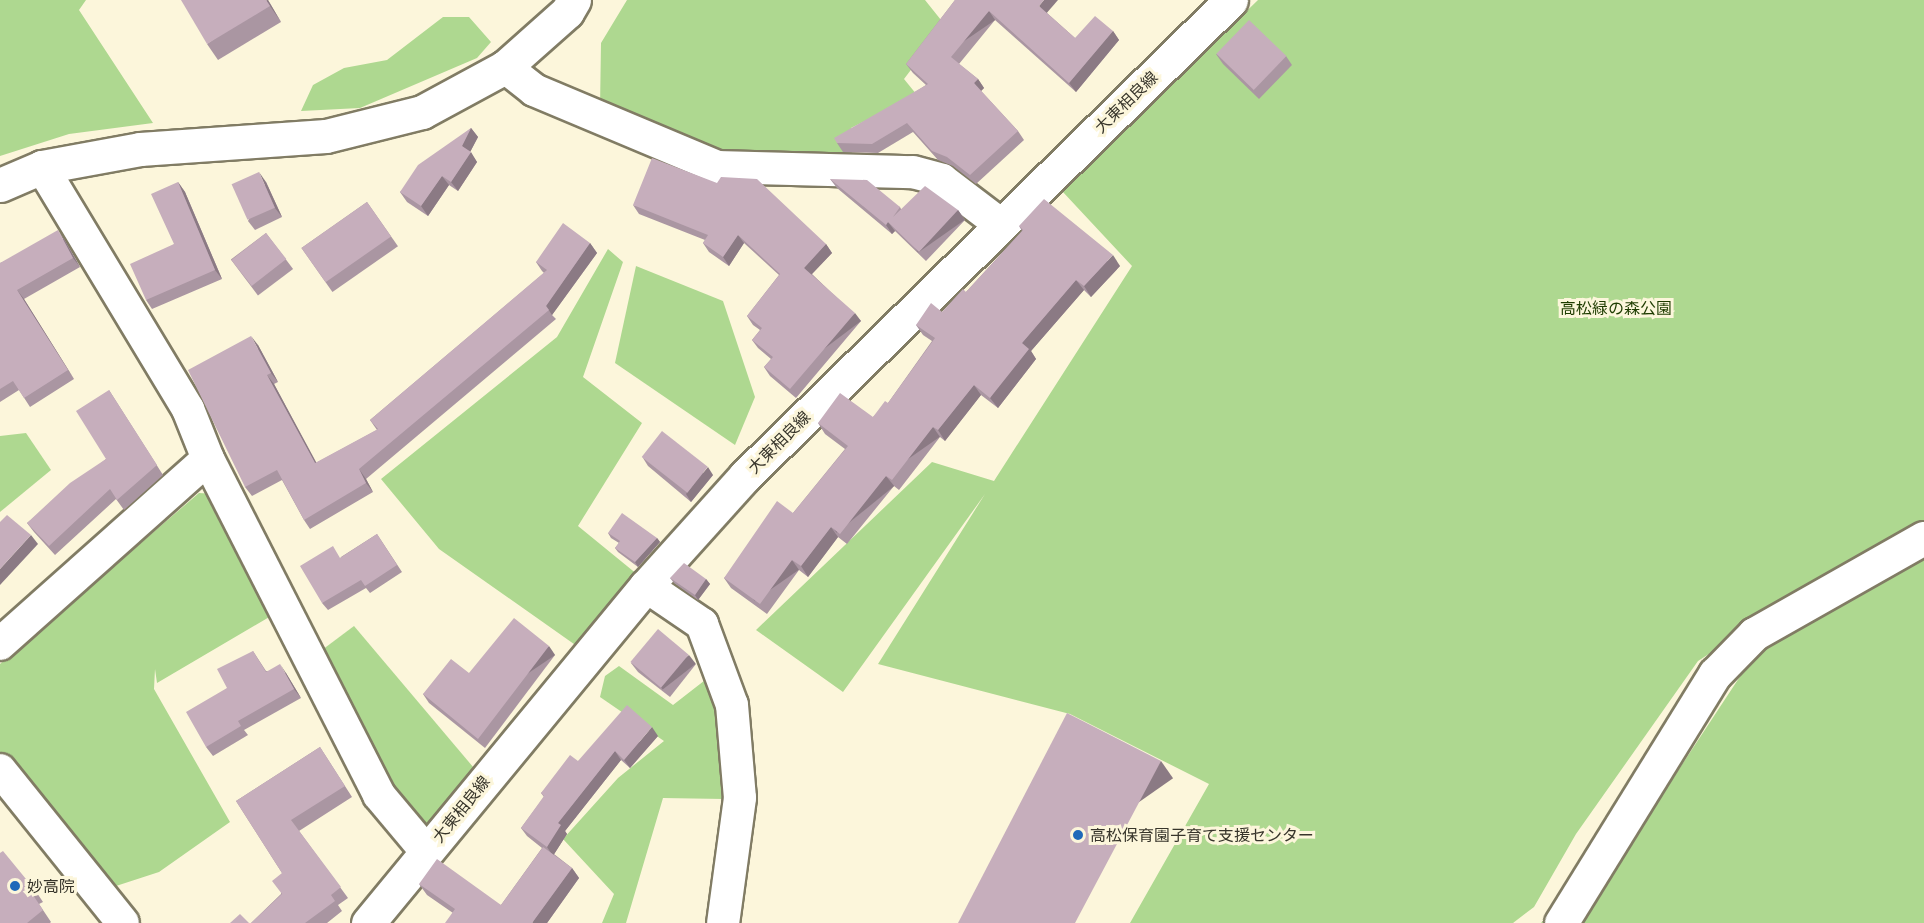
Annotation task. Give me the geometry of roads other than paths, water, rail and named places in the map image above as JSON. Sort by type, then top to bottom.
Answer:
[{"type":"main road","points":[[0,185],[42,168],[140,149],[326,136],[422,112],[505,67],[567,12],[574,0]]},
{"type":"main road","name":"大東相良線","points":[[368,923],[646,586],[745,476],[1231,0]]},
{"type":"main road","points":[[1561,923],[1715,674],[1754,634],[1924,538]]},
{"type":"street","points":[[505,67],[534,90],[717,167],[913,172],[942,180],[1001,225]]},
{"type":"street","points":[[42,168],[188,409],[208,459],[379,795],[426,851]]},
{"type":"street","points":[[0,644],[208,459]]},
{"type":"street","points":[[646,586],[702,624],[732,705],[740,798],[723,923]]},
{"type":"street","points":[[0,770],[123,923]]},
{"type":"place","name":"高松保育園子育て支援センター","points":[[1078,835]]},
{"type":"place","name":"妙高院","points":[[15,886]]},
{"type":"park label","name":"高松緑の森公園","points":[[1616,308]]}]
